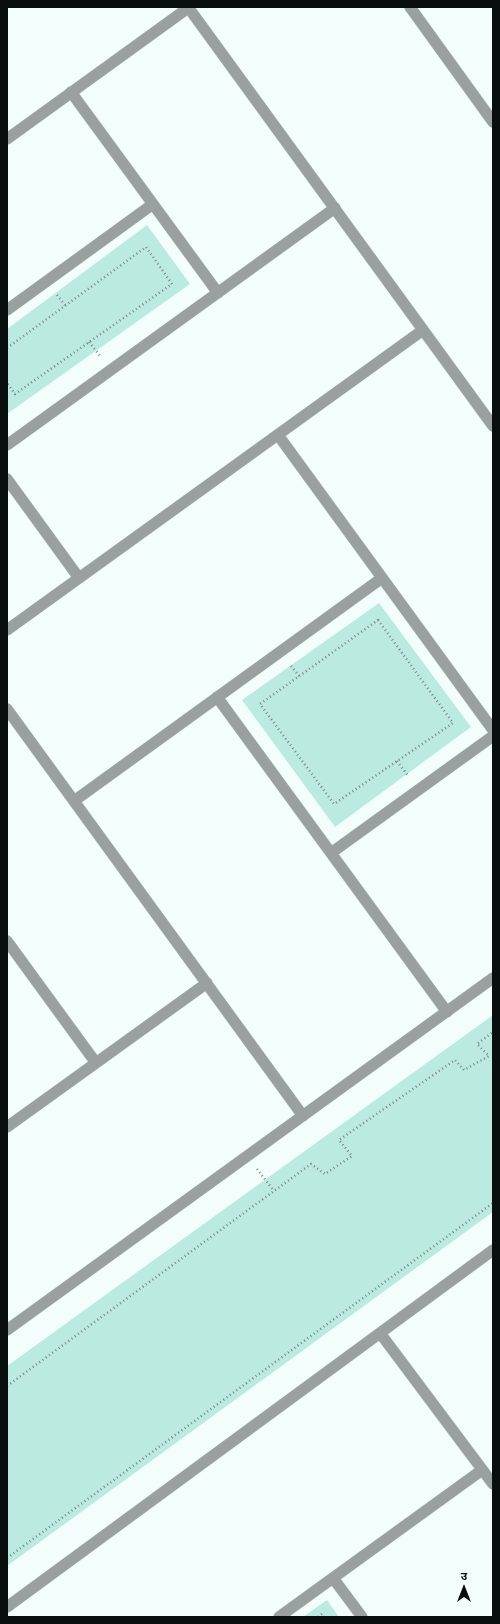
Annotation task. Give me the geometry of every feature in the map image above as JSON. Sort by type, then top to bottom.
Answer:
[{"type":"street","points":[[7,139],[188,7],[493,426]]},
{"type":"street","points":[[410,7],[492,119]]},
{"type":"street","points":[[71,92],[218,293]]},
{"type":"street","points":[[7,310],[153,204]]},
{"type":"street","points":[[7,445],[334,208]]},
{"type":"street","points":[[7,630],[423,330]]},
{"type":"street","points":[[278,435],[493,730]]},
{"type":"street","points":[[7,479],[79,578]]},
{"type":"street","points":[[74,801],[382,578]]},
{"type":"street","points":[[217,697],[447,1012]]},
{"type":"street","points":[[7,709],[303,1116]]},
{"type":"street","points":[[331,853],[493,736]]},
{"type":"street","points":[[7,942],[11,954],[96,1063]]},
{"type":"street","points":[[7,1330],[493,978]]},
{"type":"street","points":[[7,1127],[207,983]]},
{"type":"street","points":[[7,1607],[493,1250]]},
{"type":"street","points":[[380,1333],[493,1484]]},
{"type":"street","points":[[279,1617],[482,1470]]},
{"type":"street","points":[[333,1578],[362,1617]]},
{"type":"path","points":[[7,348],[146,247],[172,284],[15,394],[7,383]]},
{"type":"path","points":[[378,620],[453,723],[334,804],[260,704],[378,620]]},
{"type":"path","points":[[7,1386],[311,1164],[325,1174],[352,1156],[339,1140],[455,1060],[464,1070],[489,1056],[477,1044],[493,1032]]},
{"type":"path","points":[[247,1156],[274,1191]]},
{"type":"path","points":[[7,1558],[493,1203]]},
{"type":"path","points":[[318,1617],[322,1614],[324,1617]]},
{"type":"green space","points":[[147,225],[190,284],[7,414],[7,329]]},
{"type":"green space","points":[[379,603],[471,727],[335,827],[242,700]]},
{"type":"green space","points":[[493,1015],[493,1212],[7,1566],[7,1366]]},
{"type":"green space","points":[[327,1600],[339,1617],[303,1617]]}]
